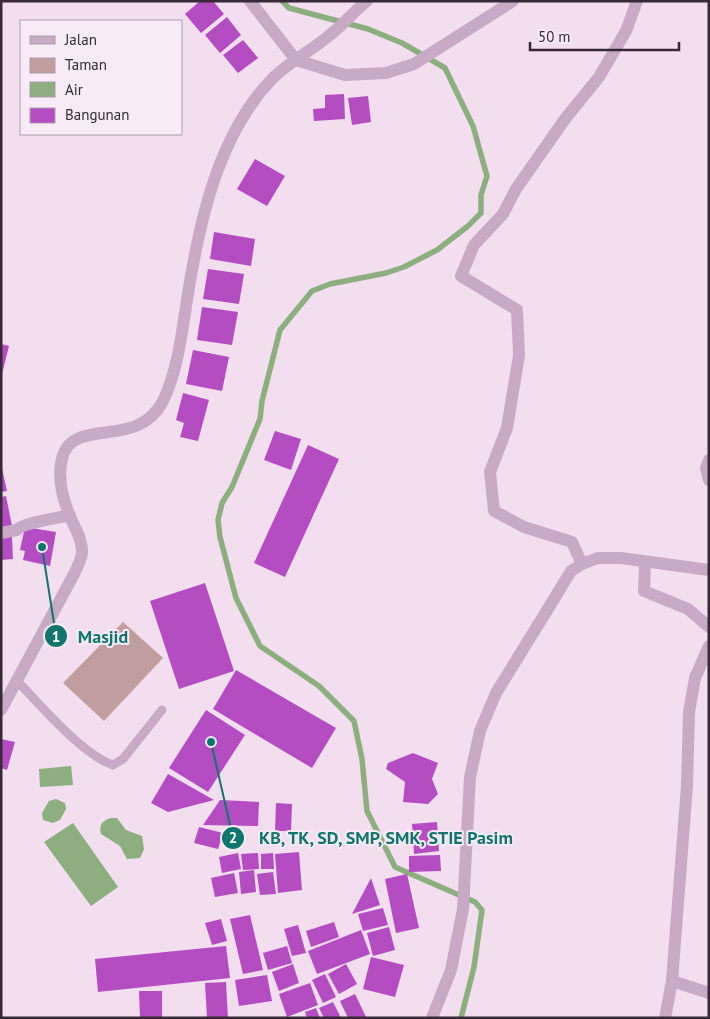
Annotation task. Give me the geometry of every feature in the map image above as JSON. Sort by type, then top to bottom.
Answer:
[{"type":"street","points":[[250,1],[296,60],[345,75],[386,73],[414,64],[513,1]]},
{"type":"street","points":[[1,710],[79,563],[81,546],[60,485],[60,469],[63,454],[67,447],[82,436],[140,426],[162,403],[174,366],[196,245],[210,192],[238,128],[254,100],[272,79],[331,35],[367,1]]},
{"type":"street","points":[[582,564],[572,542],[524,527],[494,511],[490,472],[506,428],[510,410],[519,355],[517,310],[462,276],[474,245],[503,214],[516,189],[565,119],[599,77],[626,31],[637,1]]},
{"type":"street","points":[[709,460],[706,468],[709,480]]},
{"type":"street","points":[[1,533],[17,530],[27,525],[70,516]]},
{"type":"street","points":[[432,1018],[451,970],[463,909],[470,777],[480,731],[496,693],[564,582],[572,571],[582,564],[598,558],[621,558],[709,570]]},
{"type":"street","points":[[645,562],[644,591],[688,610],[709,628]]},
{"type":"street","points":[[665,1018],[672,981],[687,786],[689,712],[695,678],[709,646]]},
{"type":"street","points":[[672,981],[709,993]]},
{"type":"lane","points":[[16,680],[64,729],[101,761],[113,765],[123,759],[162,710]]},
{"type":"green space","points":[[123,622],[163,658],[104,721],[63,683]]},
{"type":"water","points":[[71,766],[73,785],[40,787],[39,769]]},
{"type":"water","points":[[56,799],[65,803],[66,809],[60,820],[53,823],[43,820],[42,813],[49,801]]},
{"type":"water","points":[[110,818],[117,818],[126,830],[142,836],[144,849],[140,858],[127,859],[120,846],[101,834],[101,824]]},
{"type":"water","points":[[73,823],[118,887],[91,906],[44,842]]},
{"type":"building","points":[[200,1],[213,1],[224,14],[201,33],[185,14]]},
{"type":"building","points":[[227,17],[241,35],[220,53],[205,35]]},
{"type":"building","points":[[243,40],[258,58],[238,73],[223,55]]},
{"type":"building","points":[[344,94],[345,119],[314,121],[313,109],[325,108],[325,95]]},
{"type":"building","points":[[368,96],[371,122],[352,125],[348,98]]},
{"type":"building","points":[[255,159],[285,176],[267,206],[237,189]]},
{"type":"building","points":[[214,232],[255,239],[251,266],[210,259]]},
{"type":"building","points":[[208,269],[244,274],[239,304],[203,299]]},
{"type":"building","points":[[202,307],[238,312],[232,345],[197,340]]},
{"type":"building","points":[[1,344],[9,346],[2,374],[1,374]]},
{"type":"building","points":[[193,350],[229,357],[222,391],[186,384]]},
{"type":"building","points":[[183,393],[209,400],[198,441],[180,437],[184,423],[176,420]]},
{"type":"building","points":[[275,431],[301,439],[291,470],[264,460]]},
{"type":"building","points":[[308,445],[339,459],[285,577],[254,563]]},
{"type":"building","points":[[1,464],[7,491],[1,492]]},
{"type":"building","points":[[6,496],[12,526],[1,528],[1,497]]},
{"type":"building","points":[[25,527],[56,532],[50,566],[23,560],[25,551],[20,550]]},
{"type":"building","points":[[1,537],[12,537],[13,559],[1,560]]},
{"type":"building","points":[[205,583],[234,671],[179,689],[150,601]]},
{"type":"building","points":[[236,670],[336,728],[312,768],[213,709]]},
{"type":"building","points":[[206,710],[245,735],[208,792],[169,768]]},
{"type":"building","points":[[1,739],[15,742],[7,770],[1,768]]},
{"type":"building","points":[[413,753],[438,763],[432,779],[438,794],[428,804],[403,802],[405,782],[386,769],[388,763]]},
{"type":"building","points":[[168,774],[214,800],[168,812],[151,803]]},
{"type":"building","points":[[220,800],[259,802],[258,826],[203,825]]},
{"type":"building","points":[[276,803],[292,804],[291,831],[275,831]]},
{"type":"building","points":[[437,822],[439,851],[414,854],[412,824]]},
{"type":"building","points":[[199,827],[223,833],[218,849],[194,843]]},
{"type":"building","points":[[299,852],[302,890],[278,893],[275,854]]},
{"type":"building","points":[[238,853],[241,869],[222,873],[219,857]]},
{"type":"building","points":[[258,853],[259,869],[243,870],[241,854]]},
{"type":"building","points":[[273,853],[274,869],[261,869],[261,854]]},
{"type":"building","points":[[440,855],[441,871],[409,872],[409,856]]},
{"type":"building","points":[[254,870],[256,892],[241,894],[239,872]]},
{"type":"building","points":[[273,872],[276,894],[260,895],[257,874]]},
{"type":"building","points":[[234,873],[238,893],[215,897],[211,878]]},
{"type":"building","points":[[407,874],[419,928],[396,933],[385,879]]},
{"type":"building","points":[[371,878],[380,905],[352,914]]},
{"type":"building","points":[[383,908],[388,925],[363,931],[358,914]]},
{"type":"building","points":[[250,915],[263,970],[243,974],[230,919]]},
{"type":"building","points":[[221,919],[227,941],[212,945],[205,923]]},
{"type":"building","points":[[334,922],[339,937],[311,947],[306,931]]},
{"type":"building","points":[[298,925],[306,953],[292,956],[284,929]]},
{"type":"building","points":[[389,927],[395,950],[373,956],[367,933]]},
{"type":"building","points":[[361,930],[370,954],[317,974],[308,951]]},
{"type":"building","points":[[226,946],[230,978],[98,992],[95,959]]},
{"type":"building","points":[[287,946],[292,963],[268,970],[263,953]]},
{"type":"building","points":[[371,957],[404,965],[395,997],[363,989]]},
{"type":"building","points":[[293,964],[299,983],[279,991],[272,972]]},
{"type":"building","points":[[346,964],[357,984],[339,994],[328,974]]},
{"type":"building","points":[[325,974],[336,997],[323,1003],[312,980]]},
{"type":"building","points":[[267,975],[272,1001],[239,1006],[235,980]]},
{"type":"building","points":[[226,982],[228,1018],[207,1018],[205,983]]},
{"type":"building","points":[[310,983],[318,1005],[287,1017],[279,994]]},
{"type":"building","points":[[139,991],[162,991],[162,1018],[140,1018]]},
{"type":"building","points":[[355,994],[365,1018],[348,1018],[340,1001]]},
{"type":"building","points":[[333,1002],[341,1018],[324,1018],[319,1008]]},
{"type":"building","points":[[316,1008],[320,1018],[307,1018],[305,1012]]},
{"type":"waterway","points":[[282,1],[289,8],[368,29],[402,43],[445,68],[473,126],[487,176],[481,195],[481,213],[468,226],[437,250],[404,267],[386,273],[330,284],[312,291],[280,330],[262,401],[260,419],[232,487],[222,503],[218,520],[220,537],[236,598],[260,646],[319,686],[354,721],[362,759],[367,811],[395,867],[475,902],[482,910],[474,967],[461,1018]]},
{"type":"place","name":"Masjid","points":[[42,547]]},
{"type":"place","name":"KB, TK, SD, SMP, SMK, STIE Pasim","points":[[211,742]]}]
